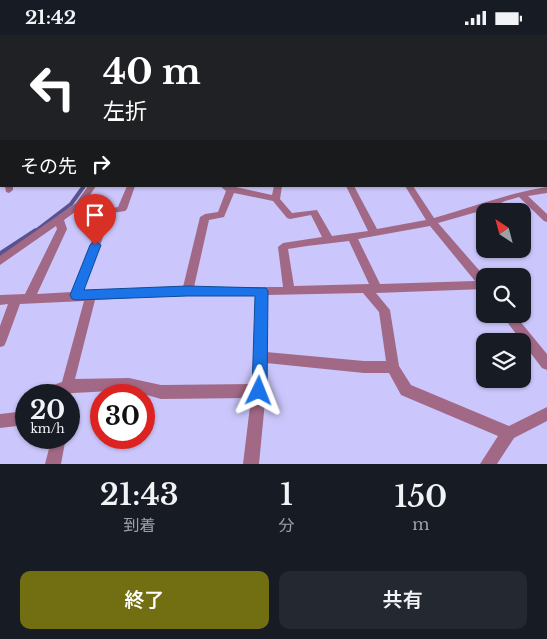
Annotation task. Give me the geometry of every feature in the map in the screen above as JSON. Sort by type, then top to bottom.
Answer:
[{"type":"street","points":[[0,261],[79,205],[91,187]]},
{"type":"street","points":[[76,295],[108,211],[122,209],[131,187]]},
{"type":"street","points":[[276,199],[278,187]]},
{"type":"street","points":[[351,187],[374,232]]},
{"type":"street","points":[[410,187],[432,222],[476,274]]},
{"type":"street","points":[[187,291],[205,217],[221,215],[228,188],[276,199],[290,216],[314,212],[328,240]]},
{"type":"street","points":[[289,291],[283,247],[307,242],[352,237],[432,222],[488,206],[521,193],[547,190]]},
{"type":"street","points":[[521,193],[547,219]]},
{"type":"street","points":[[0,342],[62,229],[59,220]]},
{"type":"street","points":[[352,237],[371,288],[384,310],[393,367],[406,390],[509,433]]},
{"type":"street","points":[[0,300],[91,294],[187,291],[289,291],[476,285]]},
{"type":"street","points":[[251,464],[259,391],[262,291]]},
{"type":"street","points":[[68,384],[91,294]]},
{"type":"street","points":[[514,323],[547,364]]},
{"type":"street","points":[[260,357],[364,367],[393,367]]},
{"type":"street","points":[[80,386],[129,384],[162,392],[259,391]]},
{"type":"street","points":[[488,464],[509,433],[547,414]]},
{"type":"street","points":[[0,421],[15,419]]},
{"type":"street","points":[[53,464],[56,449]]},
{"type":"waterway","points":[[33,233],[71,204],[83,187]]},
{"type":"waterway","points":[[0,254],[35,231]]},
{"type":"route","points":[[95,245],[76,295],[187,291],[262,291],[259,391]]}]
